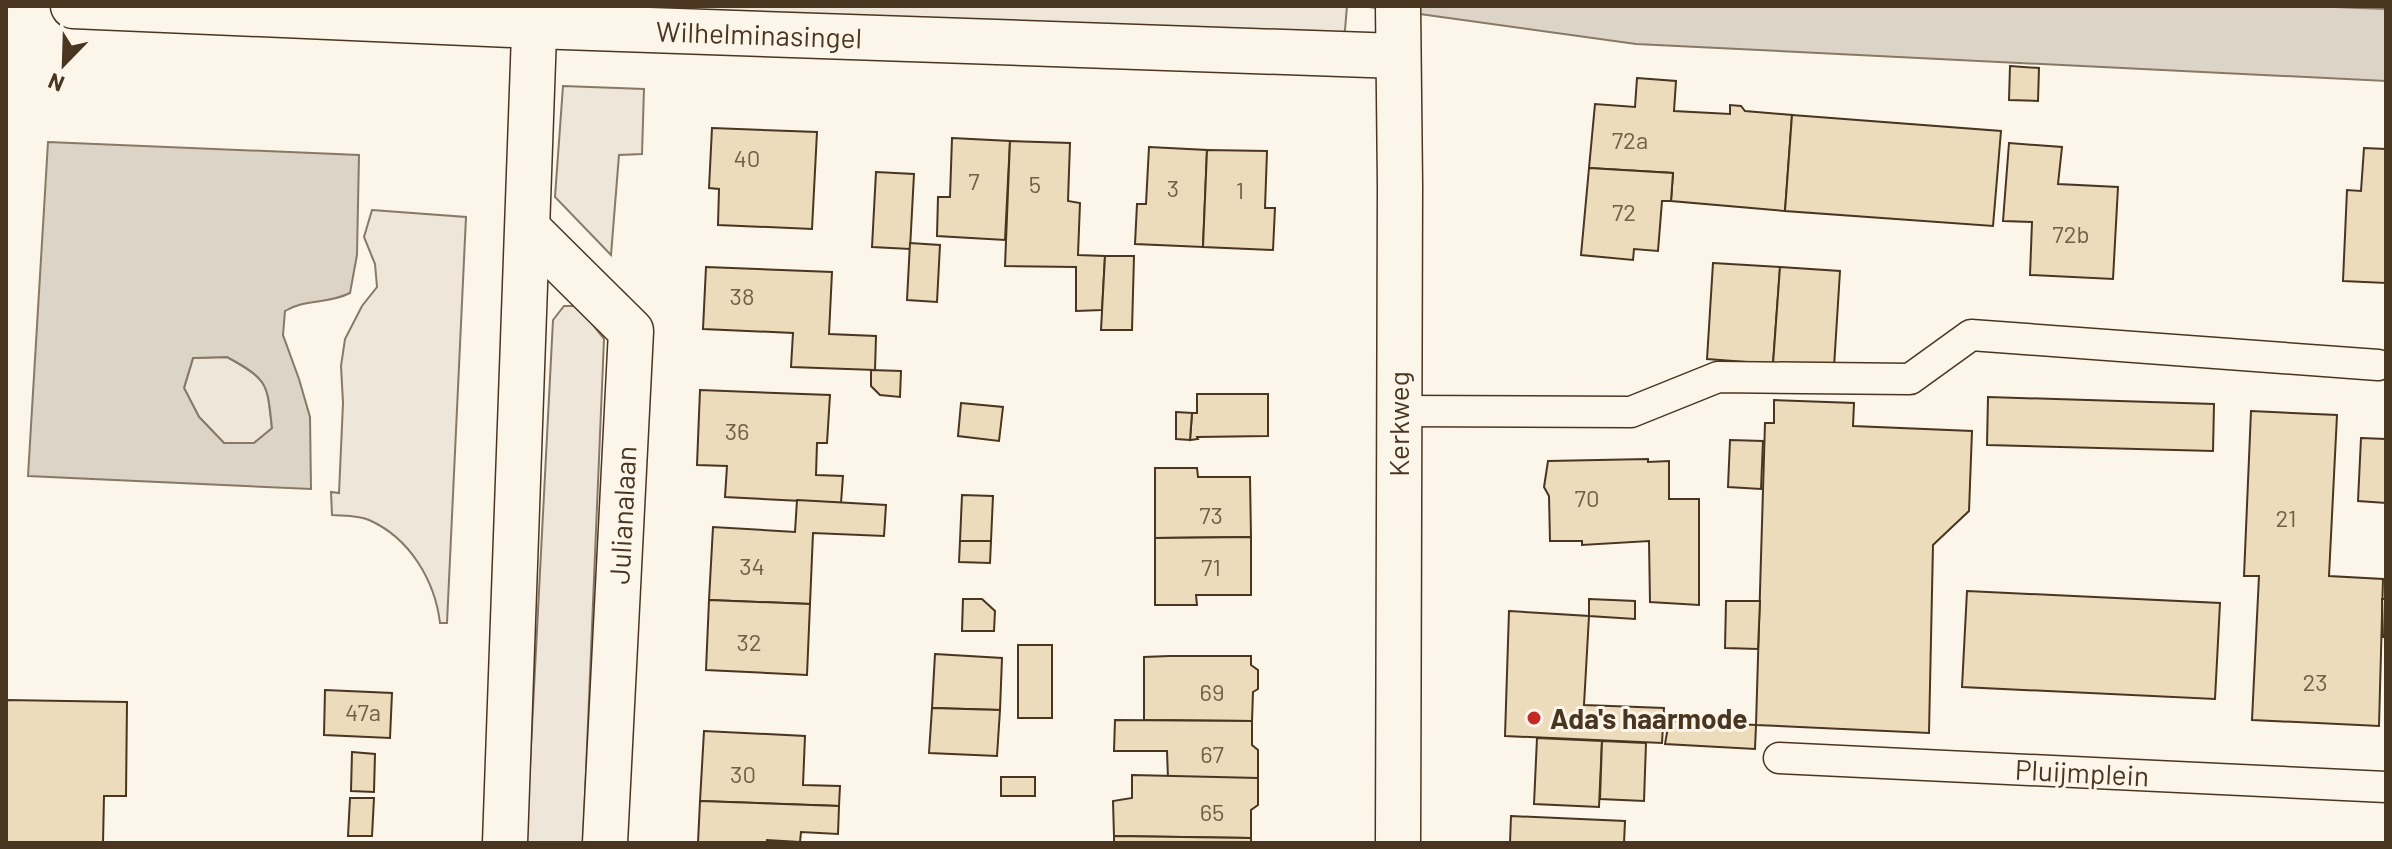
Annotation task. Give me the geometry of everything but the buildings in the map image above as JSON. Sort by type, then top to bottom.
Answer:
[{"type":"street","name":"Wilhelminasingel","points":[[73,6],[1397,29]]},
{"type":"street","points":[[505,843],[535,16]]},
{"type":"street","name":"Kerkweg","points":[[1397,29],[1400,186],[1398,843]]},
{"type":"street","name":"Julianalaan","points":[[529,230],[631,331],[605,843]]},
{"type":"lane","points":[[1398,411],[1631,412],[1718,377],[1910,379],[1971,335],[2378,365]]},
{"type":"lane","name":"Pluijmplein","points":[[1779,758],[2386,787]]},
{"type":"shaded area","points":[[594,6],[1347,6],[1344,42],[594,15]]},
{"type":"shaded area","points":[[1362,6],[2309,6],[2386,9],[2386,81],[1636,44]]},
{"type":"shaded area","points":[[563,86],[644,89],[642,154],[619,155],[611,255],[555,197]]},
{"type":"shaded area","points":[[48,142],[359,155],[357,255],[350,293],[285,311],[283,335],[310,417],[311,489],[28,476]],"holes":[[[227,357],[251,371],[267,392],[272,428],[254,443],[224,443],[199,417],[184,388],[193,358]]]},
{"type":"shaded area","points":[[372,210],[466,217],[447,623],[440,623],[426,577],[418,562],[397,538],[364,518],[332,515],[331,492],[339,493],[343,403],[341,366],[345,339],[362,306],[377,287],[375,264],[364,237]]},
{"type":"shaded area","points":[[564,306],[578,306],[604,339],[583,843],[526,843],[553,320]]},
{"type":"shaded area","points":[[227,357],[258,378],[267,392],[272,429],[254,443],[224,443],[199,417],[184,388],[193,358]]},
{"type":"place","name":"Ada's haarmode","points":[[1534,718]]}]
